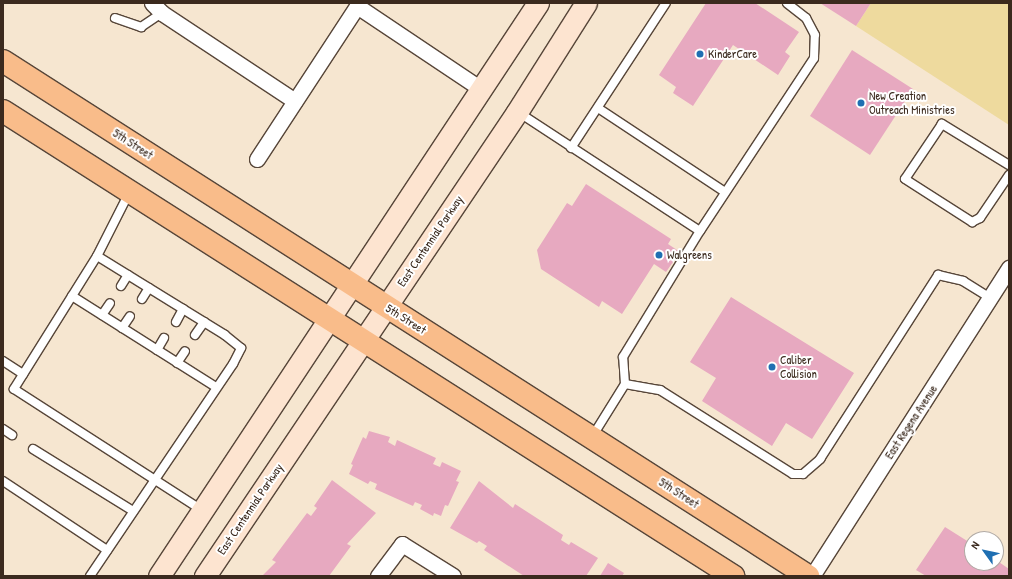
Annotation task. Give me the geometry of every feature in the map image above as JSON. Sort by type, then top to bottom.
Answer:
[{"type":"main road","points":[[159,576],[538,3]]},
{"type":"main road","name":"East Centennial Parkway","points":[[204,576],[517,112],[586,3]]},
{"type":"main road","name":"5th Street","points":[[3,61],[808,576]]},
{"type":"main road","points":[[3,111],[733,576]]},
{"type":"street","points":[[257,159],[358,5],[481,89]]},
{"type":"street","points":[[157,8],[295,101]]},
{"type":"street","name":"East Regena Avenue","points":[[812,576],[1009,268]]},
{"type":"street","points":[[378,576],[402,544],[453,576]]},
{"type":"lane","points":[[572,148],[666,3]]},
{"type":"lane","points":[[592,438],[625,384],[623,357],[700,232],[814,58],[815,35],[806,18],[787,3]]},
{"type":"lane","points":[[114,18],[141,27],[157,8]]},
{"type":"lane","points":[[598,108],[726,192]]},
{"type":"lane","points":[[517,112],[700,232]]},
{"type":"lane","points":[[1009,165],[942,124],[905,178],[972,222],[980,218],[1009,175]]},
{"type":"lane","points":[[130,191],[97,256],[14,389],[153,480],[202,510]]},
{"type":"lane","points":[[90,576],[216,387],[234,364],[241,348],[204,322],[97,256]]},
{"type":"lane","points":[[121,286],[128,275]]},
{"type":"lane","points":[[625,384],[660,390],[794,474],[803,474],[820,459],[938,275],[963,281],[990,298]]},
{"type":"lane","points":[[142,299],[149,288]]},
{"type":"lane","points":[[72,296],[216,387]]},
{"type":"lane","points":[[102,315],[110,303]]},
{"type":"lane","points":[[176,322],[183,309]]},
{"type":"lane","points":[[122,328],[130,316]]},
{"type":"lane","points":[[195,335],[204,322]]},
{"type":"lane","points":[[157,350],[164,338]]},
{"type":"lane","points":[[177,363],[185,351]]},
{"type":"lane","points":[[3,361],[23,374]]},
{"type":"lane","points":[[3,429],[12,436]]},
{"type":"lane","points":[[33,449],[133,512]]},
{"type":"lane","points":[[3,481],[107,550]]},
{"type":"sand","points":[[871,3],[1009,3],[1009,125],[856,26]]},
{"type":"building","name":"KinderCare","points":[[706,3],[755,3],[799,32],[785,52],[790,56],[778,75],[733,45],[693,106],[673,93],[676,87],[659,75]]},
{"type":"building","points":[[820,3],[871,3],[856,26]]},
{"type":"building","name":"New Creation Outreach Ministries","points":[[852,50],[913,89],[870,155],[810,116]]},
{"type":"building","name":"Walgreens","points":[[586,184],[671,239],[668,244],[680,252],[666,272],[654,264],[622,314],[602,301],[599,307],[541,269],[537,250],[567,203],[572,206]]},
{"type":"building","name":"Caliber Collision","points":[[731,297],[854,373],[812,439],[786,423],[772,446],[702,401],[716,378],[690,362]]},
{"type":"building","points":[[369,431],[390,437],[388,442],[395,446],[397,440],[436,458],[433,464],[440,467],[442,462],[461,471],[456,481],[459,482],[448,506],[445,505],[441,516],[434,513],[433,516],[420,509],[422,505],[415,502],[413,506],[375,489],[377,484],[370,481],[368,484],[349,474],[353,465],[351,464],[363,437],[366,439]]},
{"type":"building","points":[[332,480],[376,513],[347,544],[351,546],[329,576],[262,576],[276,562],[272,560],[307,513],[311,516],[317,508],[314,506]]},
{"type":"building","points":[[479,481],[513,508],[515,504],[563,535],[561,540],[569,545],[571,542],[598,558],[586,576],[524,576],[484,550],[487,546],[479,541],[477,543],[450,528]]},
{"type":"building","points":[[945,527],[964,539],[964,571],[1004,571],[1004,566],[1009,569],[1009,576],[926,576],[916,570]]},
{"type":"building","points":[[608,563],[624,573],[622,576],[600,576]]},
{"type":"place","name":"KinderCare","points":[[700,54]]},
{"type":"place","name":"New Creation Outreach Ministries","points":[[861,103]]},
{"type":"place","name":"Walgreens","points":[[659,255]]},
{"type":"place","name":"Caliber Collision","points":[[772,367]]}]
